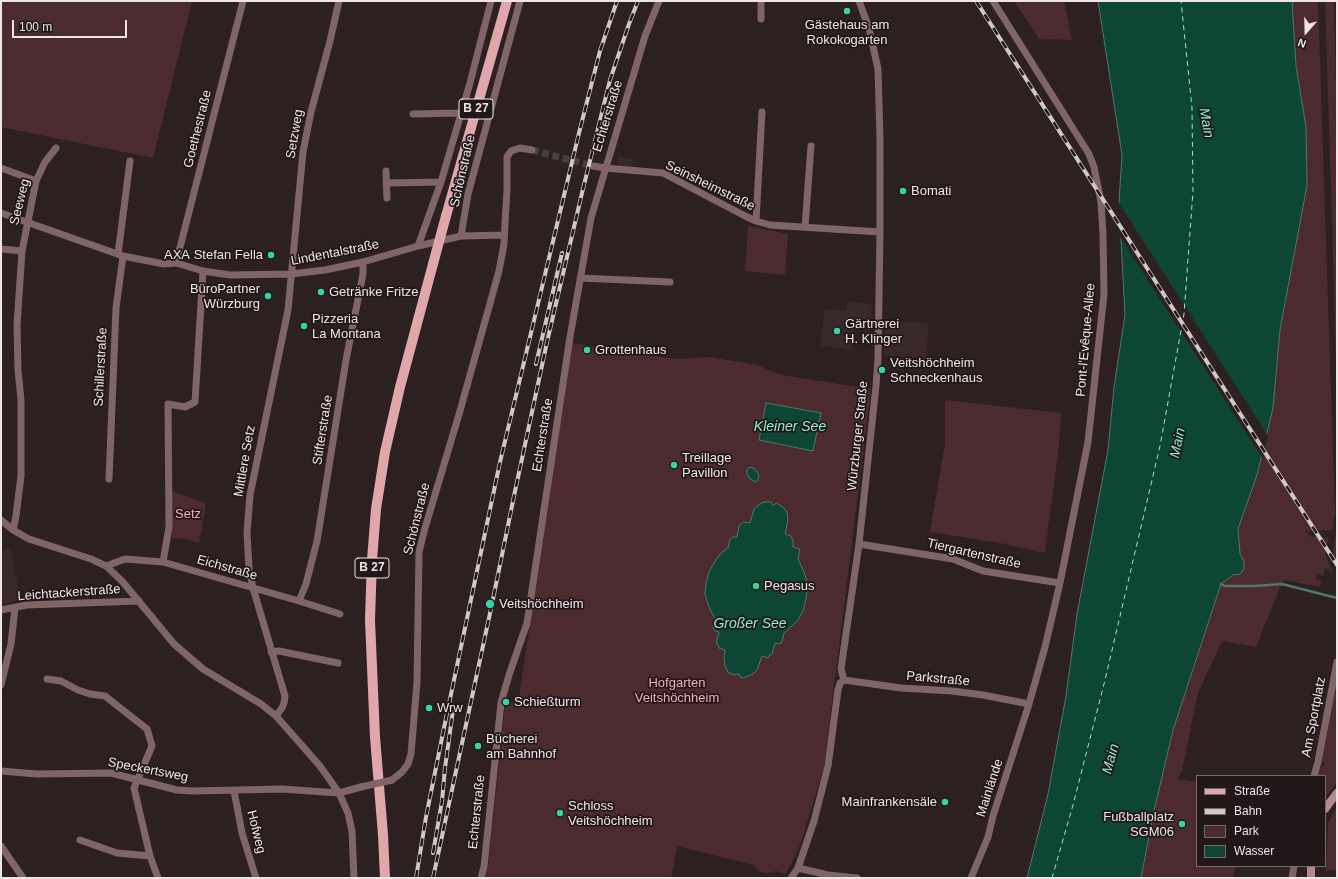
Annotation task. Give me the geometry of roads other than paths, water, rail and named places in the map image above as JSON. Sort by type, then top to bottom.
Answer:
[{"type":"main road","name":"B 27","points":[[384,878],[383,835],[375,737],[370,620],[372,560],[376,509],[385,452],[400,387],[446,216],[507,1]]},
{"type":"street","name":"Goethestraße","points":[[176,263],[243,1]]},
{"type":"street","name":"Setzweg","points":[[291,274],[303,152],[311,112],[339,1]]},
{"type":"street","points":[[418,246],[441,182],[472,75],[491,1]]},
{"type":"street","name":"Schönstraße","points":[[461,236],[468,194],[520,1]]},
{"type":"street","name":"Echterstraße","points":[[481,878],[484,867],[501,703],[527,623],[570,337],[591,218],[645,36],[659,1]]},
{"type":"street","points":[[761,1],[761,19]]},
{"type":"street","name":"Würzburger Straße","points":[[791,878],[798,868],[814,822],[828,766],[838,690],[840,683],[844,680],[841,669],[859,544],[876,386],[878,359],[880,232],[880,124],[878,70],[869,28],[859,1]]},
{"type":"street","name":"Pont-l'Evêque-Allee","points":[[993,1],[1089,154],[1094,167],[1101,202],[1103,234],[1104,294],[1088,442],[1046,646],[1029,704]]},
{"type":"street","name":"Seinsheimstraße","points":[[756,221],[762,112]]},
{"type":"street","points":[[413,114],[461,113]]},
{"type":"street","points":[[805,227],[811,146]]},
{"type":"street","name":"Seeweg","points":[[13,530],[21,476],[21,400],[18,370],[17,325],[22,251],[36,181],[45,162],[56,148]]},
{"type":"street","name":"Schönstraße","points":[[339,793],[392,780],[402,772],[408,764],[411,754],[417,682],[419,552],[499,271],[504,234],[507,190],[507,157],[511,151],[515,149],[520,148],[532,150]]},
{"type":"street","points":[[120,255],[130,161]]},
{"type":"street","points":[[593,166],[605,168]]},
{"type":"street","points":[[1,168],[36,181]]},
{"type":"street","name":"Seinsheimstraße","points":[[605,168],[663,174],[756,221],[770,225],[880,232]]},
{"type":"street","points":[[386,171],[386,198]]},
{"type":"street","points":[[386,183],[441,182]]},
{"type":"street","name":"Lindentalstraße","points":[[1,213],[120,255],[164,264],[176,263],[203,271],[230,275],[291,274],[325,270],[363,262],[418,246],[461,236]]},
{"type":"street","points":[[461,236],[504,234]]},
{"type":"street","points":[[1,249],[22,251]]},
{"type":"street","name":"Schillerstraße","points":[[109,479],[116,308],[120,255]]},
{"type":"street","name":"Stifterstraße","points":[[299,601],[306,584],[318,534],[346,360],[364,274],[363,262]]},
{"type":"street","points":[[163,562],[169,527],[168,404],[186,407],[195,402],[203,271]]},
{"type":"street","name":"Mittlere Setz","points":[[276,716],[282,708],[285,696],[253,588],[249,568],[247,533],[250,495],[286,321],[291,274]]},
{"type":"street","points":[[580,278],[670,282]]},
{"type":"street","points":[[1,520],[13,530],[29,539],[91,559],[106,566],[122,581],[174,644],[203,669],[261,704],[276,716],[320,766],[339,793],[348,812],[352,831],[354,878]]},
{"type":"street","name":"Tiergartenstraße","points":[[859,544],[953,559],[983,570],[1060,583]]},
{"type":"street","name":"Eichstraße","points":[[106,566],[125,559],[163,562],[340,614]]},
{"type":"street","name":"Leichtackerstraße","points":[[1,610],[27,606],[139,601]]},
{"type":"street","points":[[1,685],[11,644],[15,608]]},
{"type":"street","points":[[271,652],[279,651],[338,663]]},
{"type":"street","name":"Am Sportplatz","points":[[1314,775],[1337,662]]},
{"type":"street","points":[[47,679],[61,681],[78,690],[90,694],[105,696],[147,729],[152,746],[134,788],[150,856],[158,878]]},
{"type":"street","name":"Parkstraße","points":[[844,680],[901,688],[983,694],[1029,704]]},
{"type":"street","name":"Mainlände","points":[[972,878],[988,837],[993,816],[1029,704]]},
{"type":"street","name":"Speckertsweg","points":[[1,771],[37,774],[111,773],[177,790],[234,791],[282,789],[339,793]]},
{"type":"street","name":"Hofweg","points":[[234,791],[242,833],[256,878]]},
{"type":"street","points":[[1326,808],[1337,792]]},
{"type":"street","points":[[80,840],[117,853],[150,856]]},
{"type":"street","points":[[1,846],[23,878]]},
{"type":"street","points":[[1292,878],[1294,867]]},
{"type":"street","points":[[1311,867],[1311,878]]},
{"type":"street","points":[[798,868],[828,875],[857,878]]},
{"type":"water","name":"Main","points":[[1098,1],[1292,1],[1296,66],[1306,127],[1307,185],[1280,330],[1273,408],[1257,475],[1238,529],[1240,554],[1244,561],[1244,569],[1240,574],[1233,575],[1221,584],[1173,730],[1154,811],[1141,878],[1027,878],[1048,794],[1066,696],[1077,614],[1108,450],[1114,387],[1125,315],[1119,202],[1122,155]]},
{"type":"water","name":"Kleiner See","points":[[766,403],[821,413],[813,451],[759,440]]},
{"type":"water","points":[[750,467],[755,469],[759,475],[756,482],[750,479],[747,474],[747,470]]},
{"type":"water","name":"Großer See","points":[[764,502],[771,502],[774,505],[776,503],[783,507],[787,512],[788,520],[785,534],[791,536],[793,540],[793,547],[800,549],[798,559],[808,585],[803,611],[798,620],[784,633],[782,642],[779,644],[775,643],[772,654],[768,658],[762,656],[757,670],[753,674],[743,678],[740,677],[739,674],[734,675],[728,672],[725,666],[725,650],[719,648],[718,644],[716,643],[719,632],[715,631],[713,627],[715,619],[705,594],[706,583],[709,572],[720,554],[728,548],[730,539],[737,537],[739,526],[743,522],[750,523],[754,509]]},
{"type":"waterway","points":[[1221,584],[1225,586],[1282,584],[1337,598]]},
{"type":"tunnel","points":[[532,150],[593,166]]},
{"type":"railway","points":[[416,878],[426,817],[500,462],[579,133],[600,51],[617,1]]},
{"type":"railway","points":[[433,878],[547,342],[610,80],[638,1]]},
{"type":"railway","points":[[976,1],[1337,565]]},
{"type":"railway","points":[[536,364],[562,253]]},
{"type":"railway","points":[[433,853],[442,801],[453,710]]},
{"type":"place","name":"Gästehaus am Rokokogarten","points":[[847,11]]},
{"type":"place","name":"Bomati","points":[[903,191]]},
{"type":"place","name":"AXA Stefan Fella","points":[[271,255]]},
{"type":"place","name":"Getränke Fritze","points":[[321,292]]},
{"type":"place","name":"BüroPartner Würzburg","points":[[268,296]]},
{"type":"place","name":"Pizzeria La Montana","points":[[304,326]]},
{"type":"place","name":"Gärtnerei H. Klinger","points":[[837,331]]},
{"type":"place","name":"Grottenhaus","points":[[587,350]]},
{"type":"place","name":"Veitshöchheim Schneckenhaus","points":[[882,370]]},
{"type":"place","name":"Treillage Pavillon","points":[[674,465]]},
{"type":"place","name":"Pegasus","points":[[756,586]]},
{"type":"place","name":"Veitshöchheim","points":[[490,604]]},
{"type":"place","name":"Schießturm","points":[[506,702]]},
{"type":"place","name":"Wrw","points":[[429,708]]},
{"type":"place","name":"Bücherei am Bahnhof","points":[[478,746]]},
{"type":"place","name":"Mainfrankensäle","points":[[945,802]]},
{"type":"place","name":"Schloss Veitshöchheim","points":[[560,813]]},
{"type":"place","name":"Fußballplatz SGM06","points":[[1182,824]]},
{"type":"park label","name":"Setz","points":[[188,514]]},
{"type":"park label","name":"Hofgarten Veitshöchheim","points":[[677,690]]}]
